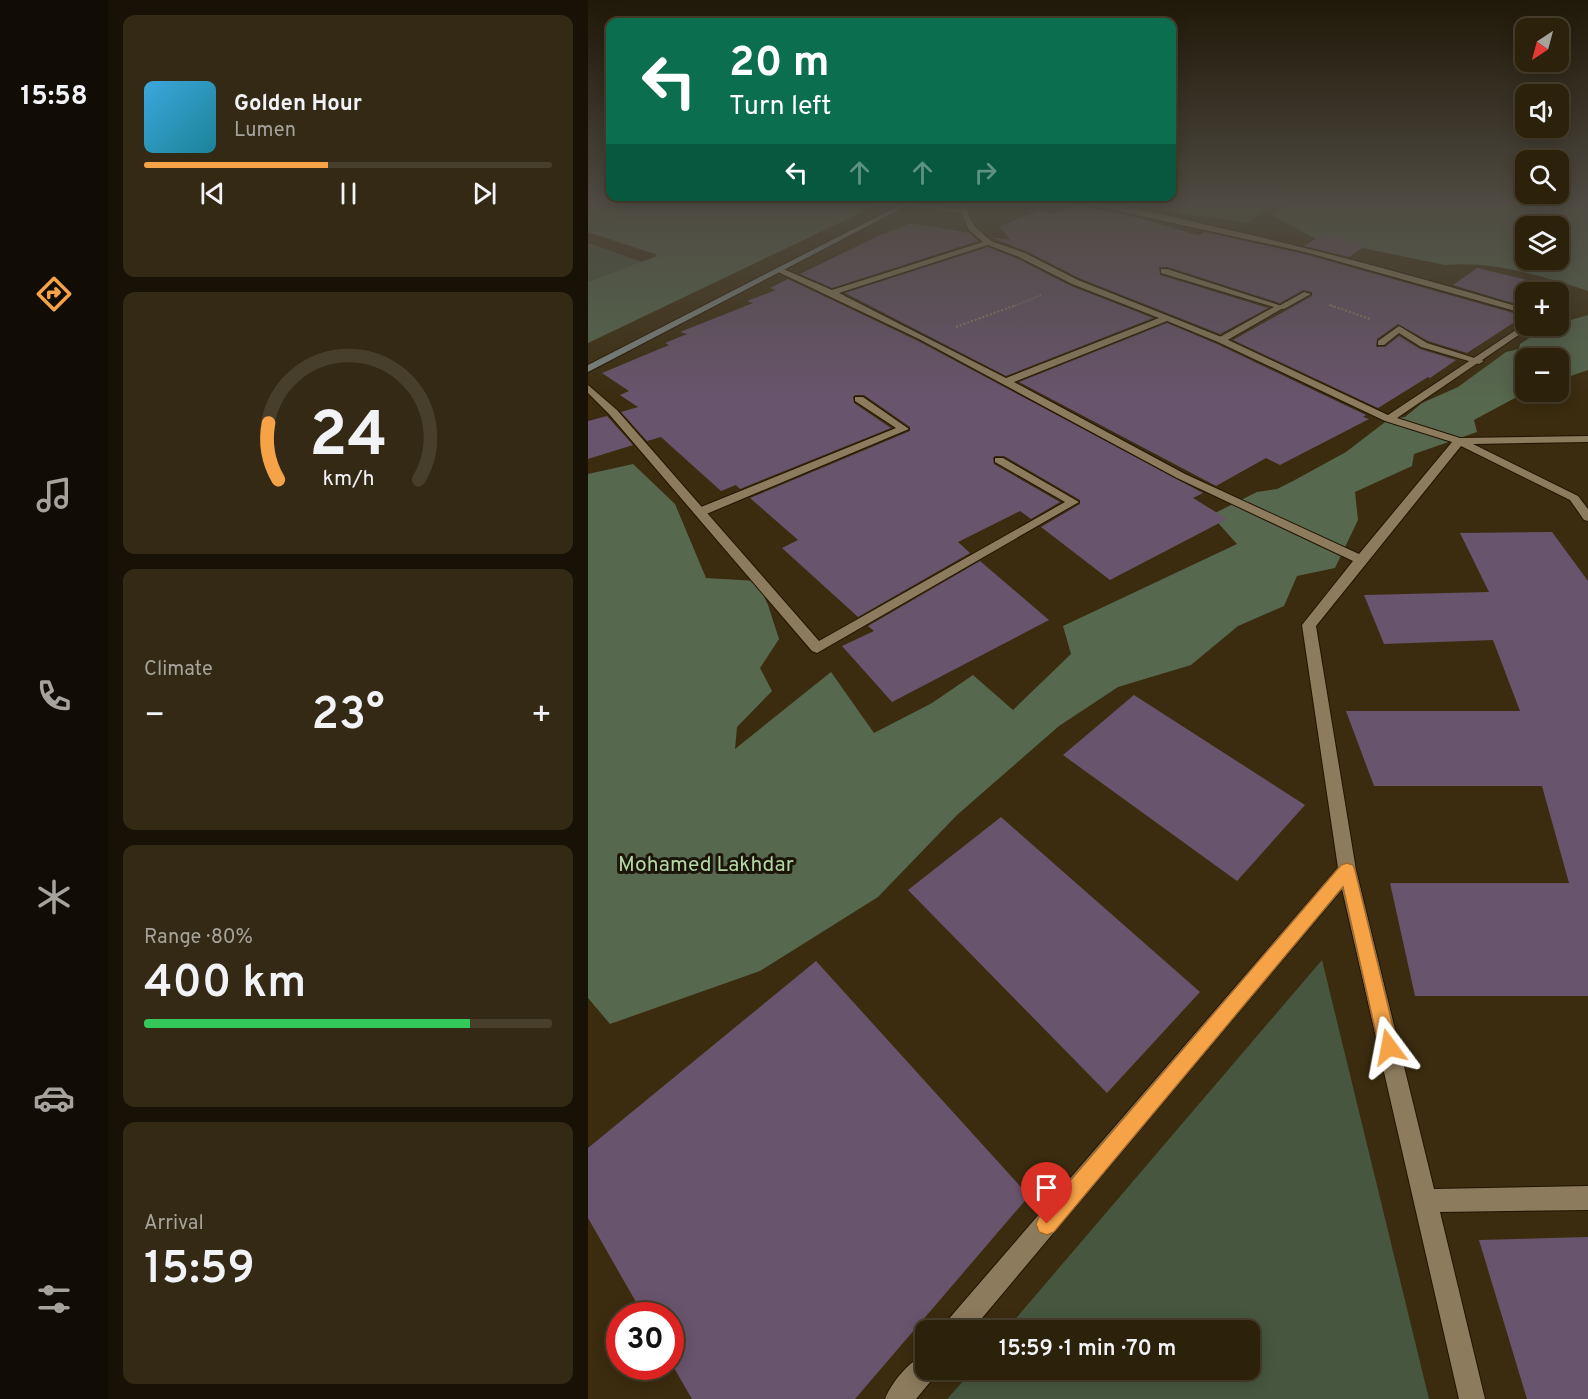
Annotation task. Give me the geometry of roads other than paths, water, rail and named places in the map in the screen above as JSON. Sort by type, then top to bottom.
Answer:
[{"type":"main road","points":[[588,369],[781,268]]},
{"type":"street","points":[[834,292],[909,268]]},
{"type":"street","points":[[1049,268],[1076,282],[1221,340],[1389,419],[1459,441],[1574,498],[1588,517]]},
{"type":"street","points":[[1374,268],[1515,309]]},
{"type":"street","points":[[778,270],[834,292],[1245,508],[1361,560]]},
{"type":"street","points":[[1164,271],[1281,307]]},
{"type":"street","points":[[1221,340],[1305,295]]},
{"type":"street","points":[[1007,381],[1168,318]]},
{"type":"street","points":[[1381,343],[1399,329],[1424,345],[1479,361]]},
{"type":"street","points":[[1389,419],[1515,335]]},
{"type":"street","points":[[588,388],[613,412],[817,648],[1073,502],[999,460]]},
{"type":"street","points":[[700,512],[904,429],[859,399]]},
{"type":"street","points":[[1472,1399],[1347,870],[1309,625],[1459,441],[1588,439]]},
{"type":"street","points":[[964,1320],[1347,870]]},
{"type":"street","points":[[1425,1201],[1588,1198]]},
{"type":"street","points":[[898,1399],[915,1380]]},
{"type":"park label","name":"Mohamed Lakhdar","points":[[706,864]]}]
